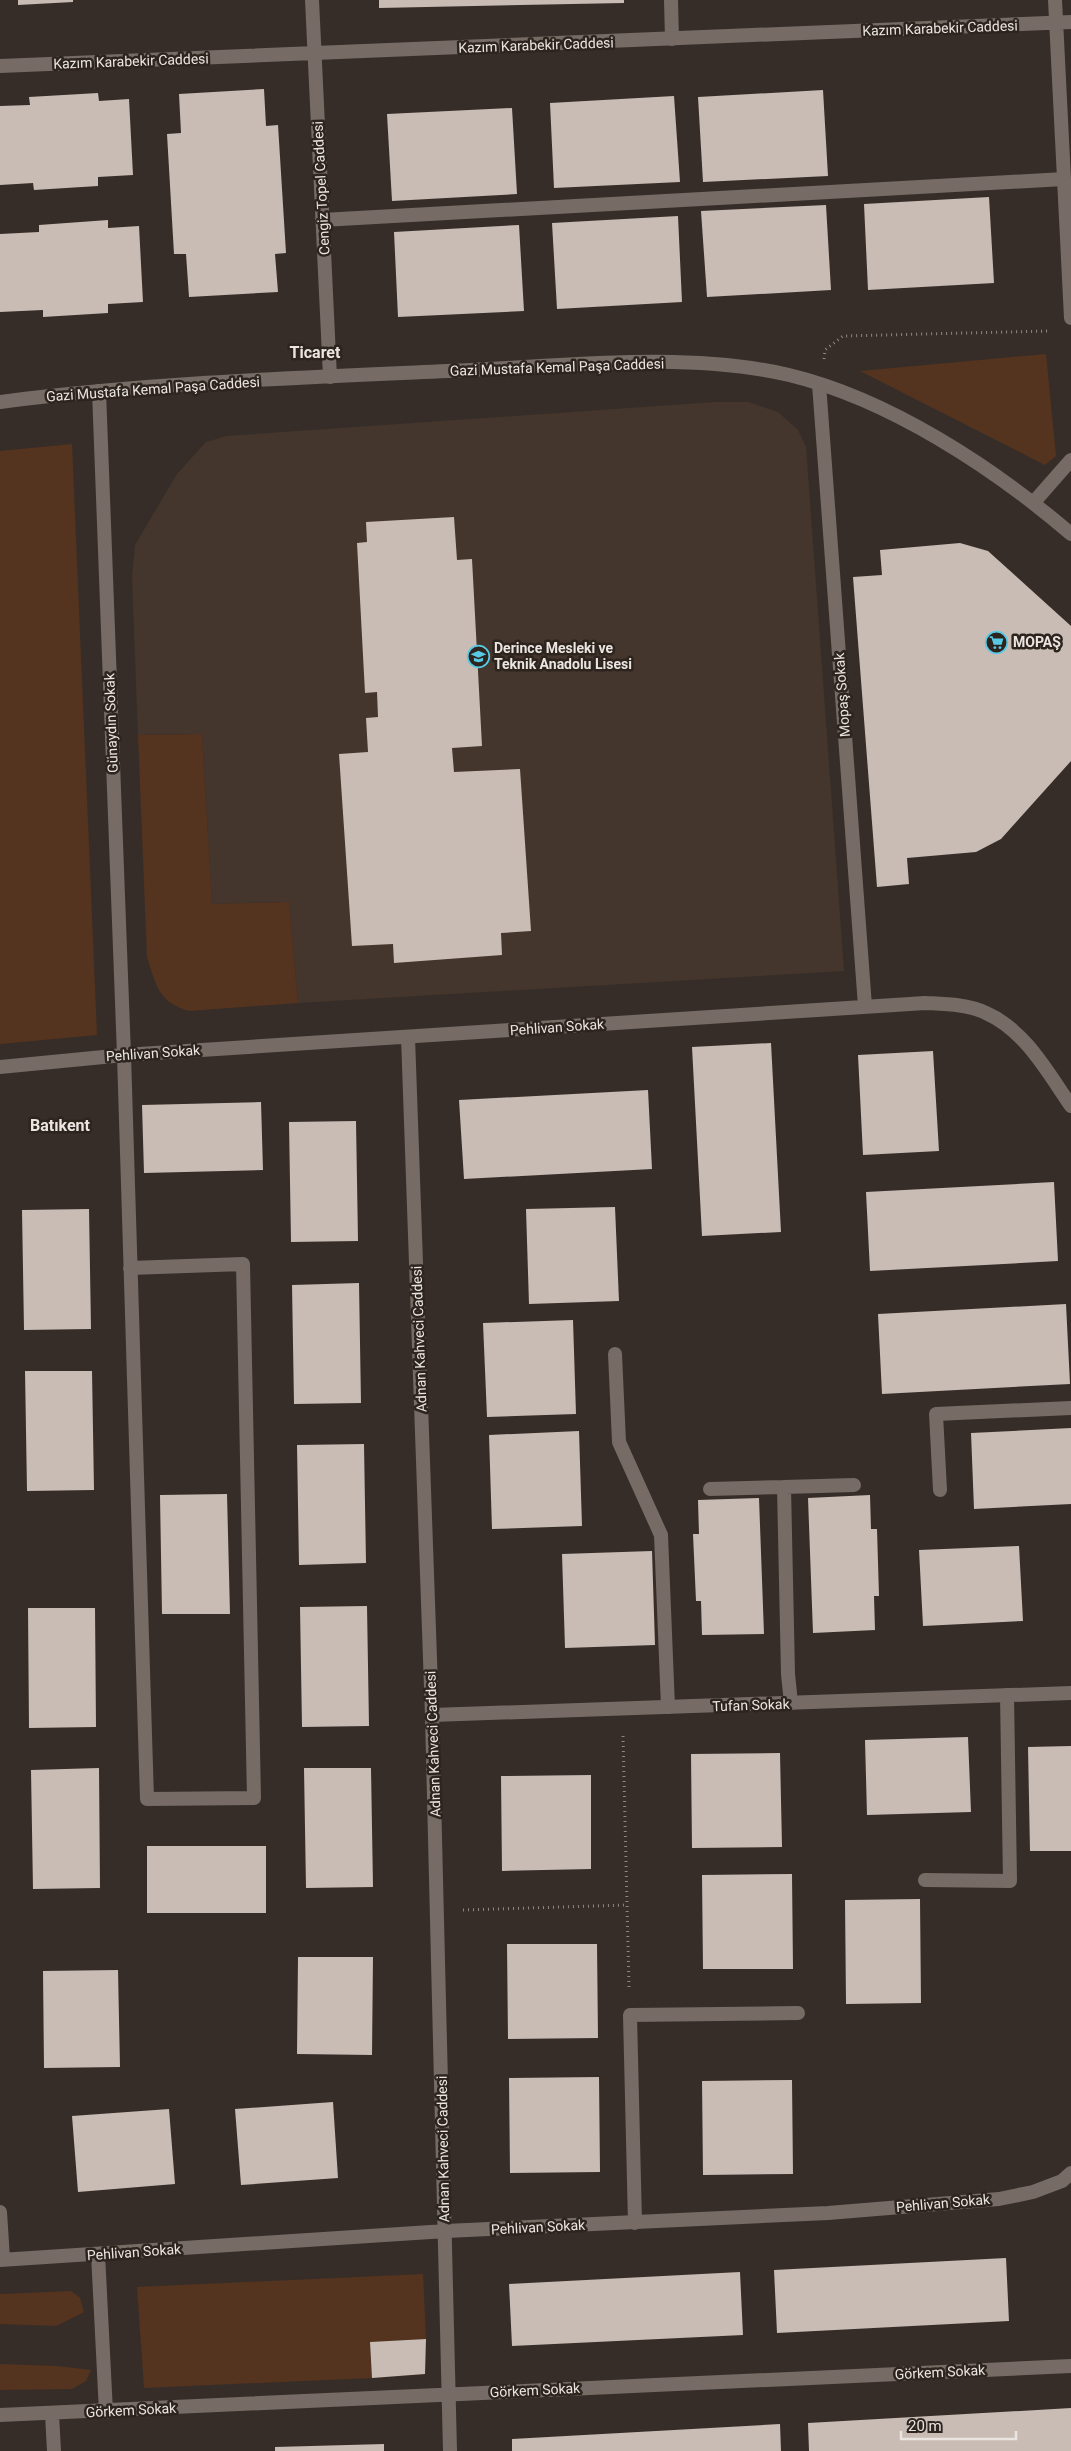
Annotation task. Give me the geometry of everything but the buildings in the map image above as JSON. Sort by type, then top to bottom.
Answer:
[{"type":"street","name":"Cengiz Topel Caddesi","points":[[312,0],[330,377]]},
{"type":"street","points":[[671,0],[672,39]]},
{"type":"street","points":[[1055,0],[1071,318]]},
{"type":"street","name":"Kazım Karabekir Caddesi","points":[[0,66],[314,55],[1071,22]]},
{"type":"street","points":[[322,220],[1064,179]]},
{"type":"street","name":"Gazi Mustafa Kemal Paşa Caddesi","points":[[0,402],[99,391],[330,377],[612,364],[680,363],[733,365],[790,375],[841,391],[888,411],[950,446],[1034,502],[1071,534]]},
{"type":"street","name":"Mopaş Sokak","points":[[818,384],[865,1006]]},
{"type":"street","name":"Günaydın Sokak","points":[[99,391],[124,1055],[130,1268],[147,1799],[254,1798],[243,1264],[130,1268]]},
{"type":"street","points":[[1034,502],[1071,460]]},
{"type":"street","name":"Pehlivan Sokak","points":[[0,1067],[124,1055],[924,1003],[957,1006],[985,1012],[1010,1028],[1035,1054],[1071,1106]]},
{"type":"street","name":"Adnan Kahveci Caddesi","points":[[408,1036],[438,1910],[446,2232],[447,2394],[450,2451]]},
{"type":"street","points":[[616,1354],[619,1442],[661,1535],[668,1708]]},
{"type":"street","points":[[940,1490],[936,1414],[1071,1408]]},
{"type":"street","points":[[710,1489],[854,1485]]},
{"type":"street","points":[[784,1487],[788,1674],[791,1703]]},
{"type":"street","name":"Tufan Sokak","points":[[432,1715],[1071,1693]]},
{"type":"street","points":[[925,1880],[1010,1880],[1007,1695]]},
{"type":"street","points":[[635,2223],[630,2016],[798,2013]]},
{"type":"street","name":"Pehlivan Sokak","points":[[2,2260],[446,2232],[828,2213],[999,2199],[1033,2192],[1062,2181],[1071,2173]]},
{"type":"street","points":[[0,2212],[2,2260]]},
{"type":"street","points":[[98,2254],[106,2412]]},
{"type":"street","name":"Görkem Sokak","points":[[0,2416],[1071,2366]]},
{"type":"street","points":[[52,2414],[54,2451]]},
{"type":"path","points":[[818,384],[826,350],[844,336],[1051,331]]},
{"type":"path","points":[[622,1709],[630,2016]]},
{"type":"path","points":[[438,1910],[628,1905]]},
{"type":"shaded area","points":[[1046,354],[1056,456],[1045,465],[860,371]]},
{"type":"shaded area","name":"Derince Mesleki ve Teknik Anadolu Lisesi","points":[[715,402],[748,402],[778,412],[798,430],[806,447],[844,971],[298,1003],[289,902],[212,904],[202,734],[138,735],[132,577],[135,545],[177,474],[206,442],[227,436]]},
{"type":"shaded area","points":[[72,444],[97,1035],[0,1044],[0,451]]},
{"type":"shaded area","points":[[202,734],[212,904],[289,902],[298,1003],[189,1011],[171,1003],[164,997],[153,976],[147,957],[138,735]]},
{"type":"shaded area","points":[[423,2274],[426,2339],[370,2342],[372,2378],[144,2388],[137,2287]]},
{"type":"shaded area","points":[[71,2291],[80,2298],[84,2312],[56,2326],[0,2324],[0,2294]]},
{"type":"shaded area","points":[[0,2364],[57,2366],[91,2370],[86,2381],[72,2389],[0,2390]]},
{"type":"place","name":"MOPAŞ","points":[[997,642]]},
{"type":"place","name":"Derince Mesleki ve Teknik Anadolu Lisesi","points":[[478,656]]},
{"type":"district","name":"Ticaret","points":[[315,352]]},
{"type":"district","name":"Batıkent","points":[[60,1125]]}]
